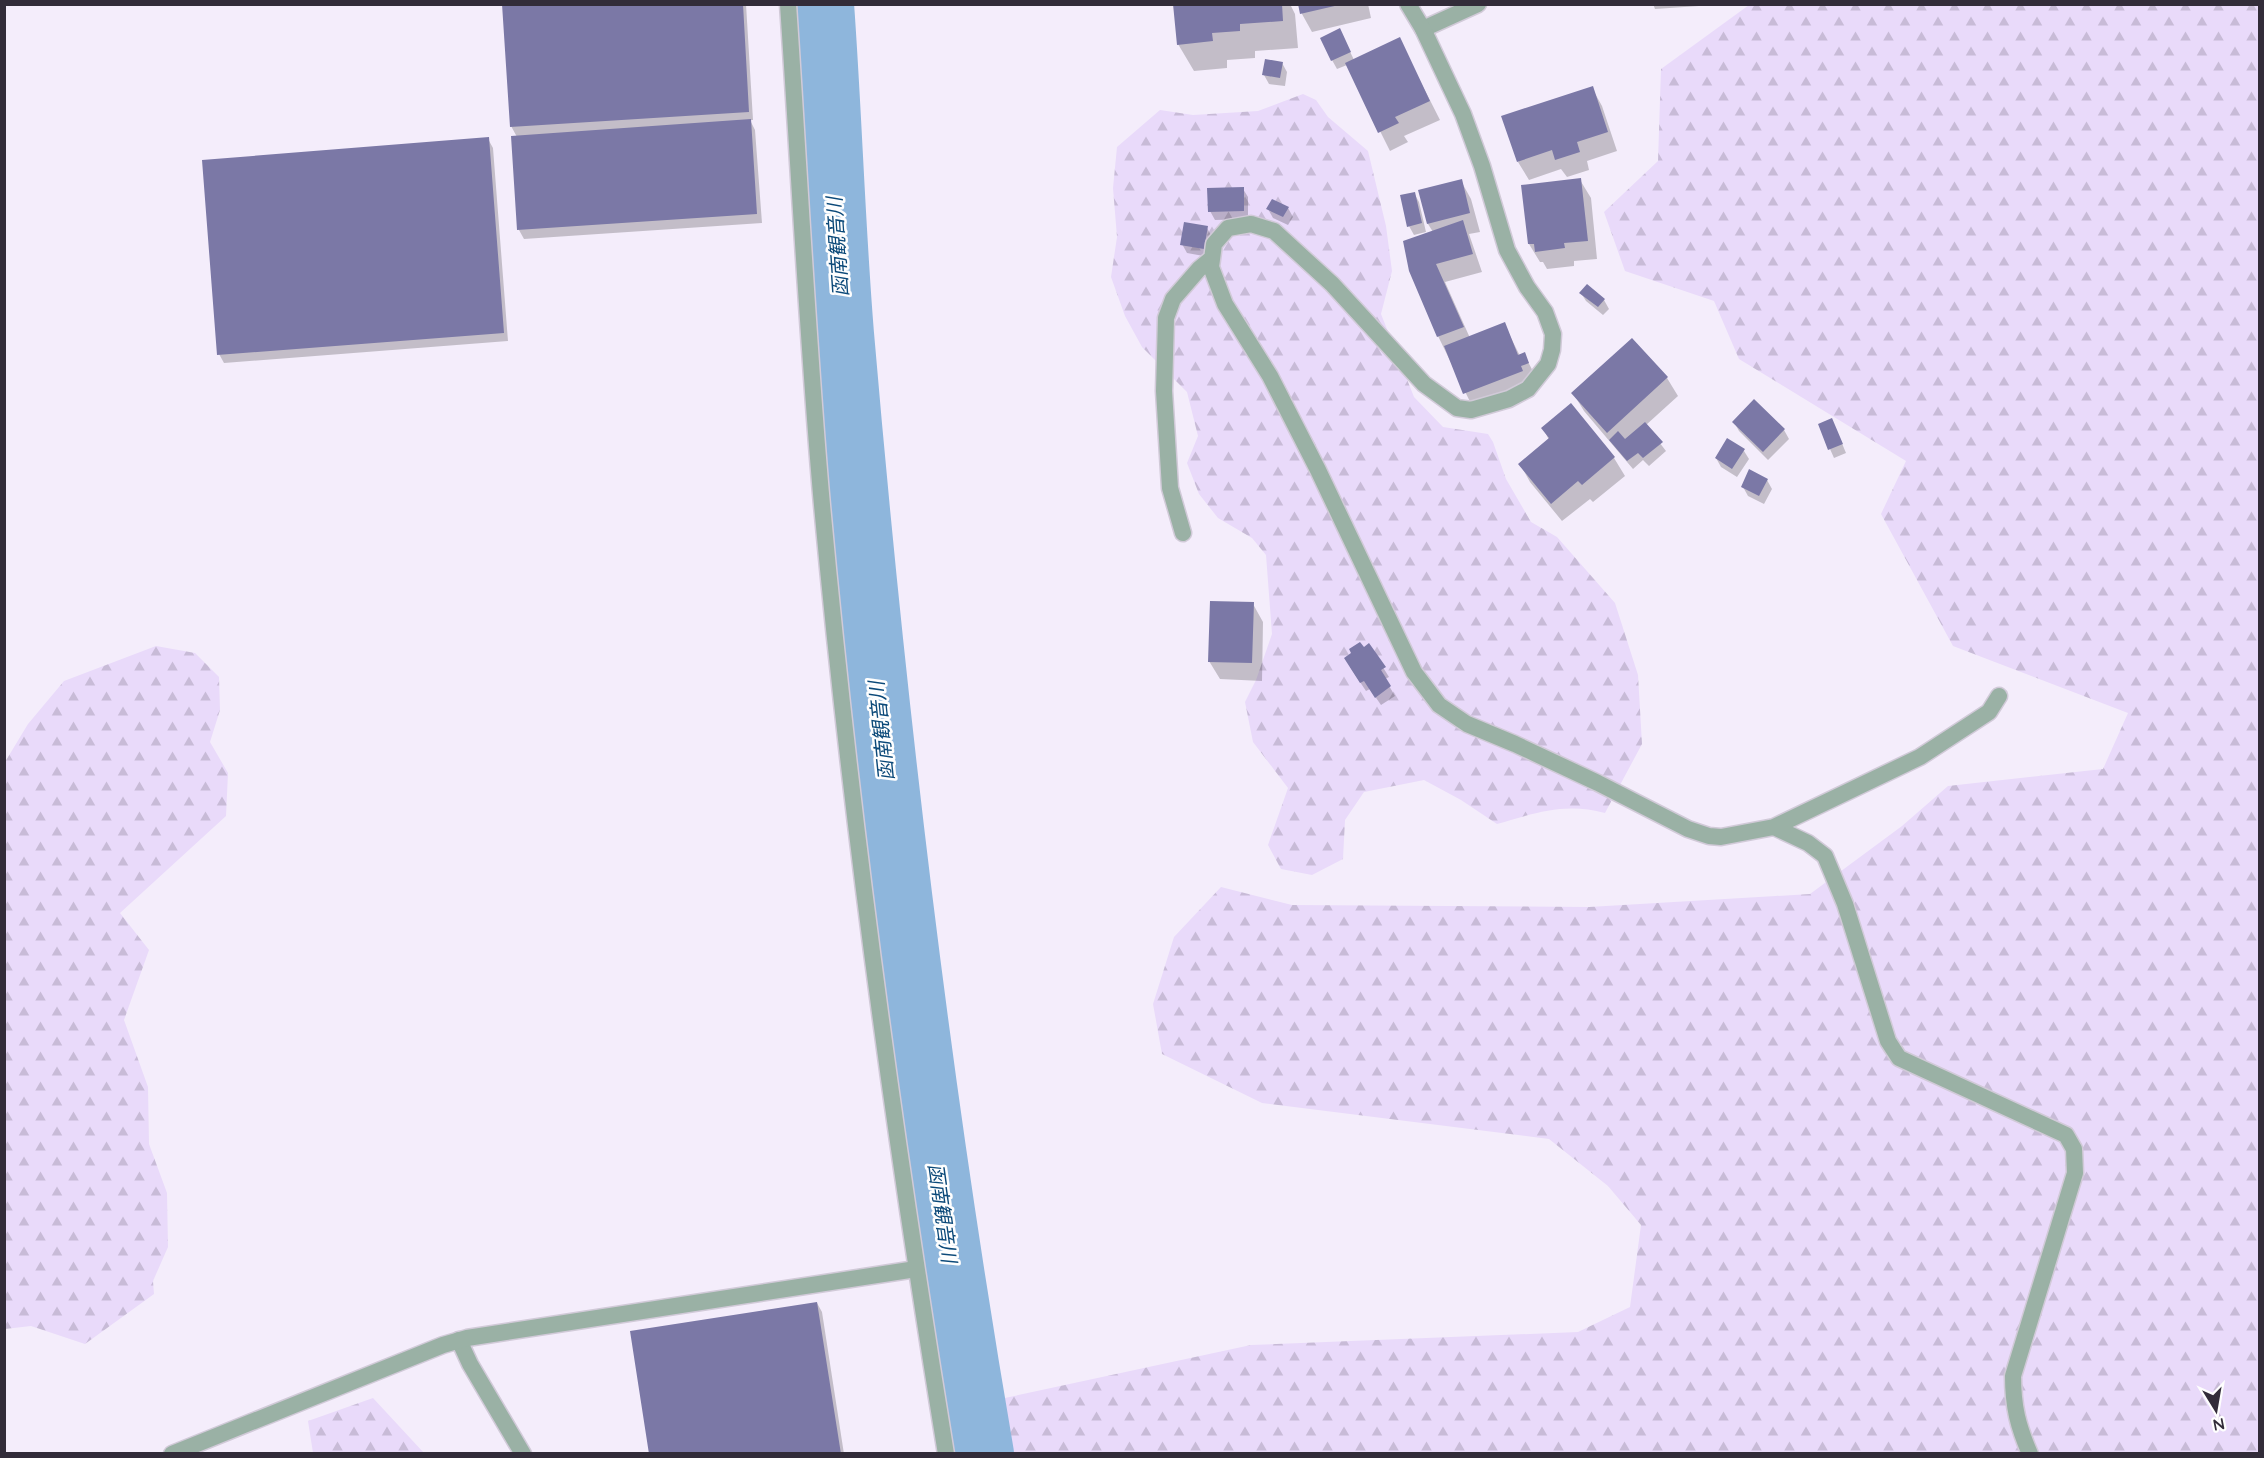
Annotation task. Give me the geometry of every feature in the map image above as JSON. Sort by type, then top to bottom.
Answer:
[{"type":"street","points":[[789,4],[820,479],[861,881],[916,1269],[946,1454]]},
{"type":"street","points":[[1408,4],[1423,29],[1463,114],[1482,166],[1507,250],[1527,287],[1545,312],[1553,334],[1548,364],[1528,389],[1491,406],[1471,410],[1457,408],[1424,384],[1332,284],[1274,231],[1251,224],[1228,228],[1214,244],[1211,267],[1225,304],[1270,376],[1302,439],[1414,672],[1439,705],[1467,724],[1587,778],[1688,830],[1721,837],[1774,828],[1920,757],[1989,712],[1999,696]]},
{"type":"street","points":[[1423,29],[1478,4]]},
{"type":"street","points":[[1183,533],[1170,488],[1164,391],[1166,318],[1173,299],[1199,269],[1211,259]]},
{"type":"street","points":[[1774,828],[1808,843],[1825,856],[1845,904],[1888,1041],[1899,1058],[2066,1135],[2074,1149],[2075,1173],[2013,1376],[2013,1401],[2021,1433],[2030,1454]]},
{"type":"street","points":[[172,1454],[459,1340],[916,1269]]},
{"type":"street","points":[[459,1340],[470,1364],[523,1454]]},
{"type":"green space","points":[[1749,5],[2259,5],[2259,1453],[1007,1454],[1000,1399],[1251,1345],[1578,1332],[1630,1307],[1641,1225],[1608,1186],[1549,1139],[1262,1103],[1162,1054],[1153,1004],[1174,937],[1221,887],[1292,905],[1589,907],[1810,894],[1902,826],[1948,786],[2103,769],[2128,713],[1953,646],[1881,514],[1906,461],[1739,359],[1714,301],[1625,271],[1604,212],[1658,161],[1661,69]]},
{"type":"green space","points":[[1303,94],[1316,100],[1328,117],[1368,151],[1386,226],[1392,271],[1381,314],[1414,397],[1443,427],[1488,434],[1506,479],[1531,522],[1557,537],[1615,603],[1638,675],[1642,744],[1605,813],[1577,809],[1550,810],[1497,824],[1461,800],[1424,780],[1364,792],[1345,820],[1343,859],[1312,875],[1281,869],[1268,845],[1288,788],[1253,742],[1245,702],[1256,680],[1272,634],[1266,555],[1252,538],[1218,518],[1199,494],[1187,463],[1198,436],[1187,392],[1142,347],[1125,316],[1111,277],[1117,237],[1113,188],[1117,147],[1160,110],[1193,115],[1258,111]]},
{"type":"green space","points":[[156,646],[195,653],[219,677],[220,710],[210,742],[228,773],[226,816],[120,913],[149,950],[124,1020],[148,1087],[149,1144],[167,1193],[168,1247],[153,1281],[154,1294],[85,1344],[31,1326],[5,1329],[5,762],[28,724],[64,681]]},
{"type":"green space","points":[[373,1398],[424,1453],[313,1453],[308,1421]]},
{"type":"building","points":[[502,4],[743,4],[749,112],[510,127]]},
{"type":"building","points":[[1173,4],[1282,4],[1283,21],[1240,24],[1240,31],[1212,33],[1213,41],[1177,45]]},
{"type":"building","points":[[1298,4],[1339,4],[1339,5],[1300,14]]},
{"type":"building","points":[[1340,28],[1351,52],[1331,61],[1320,38]]},
{"type":"building","points":[[1400,37],[1430,101],[1395,117],[1399,123],[1378,133],[1345,63]]},
{"type":"building","points":[[1265,59],[1283,62],[1280,78],[1262,75]]},
{"type":"building","points":[[1593,86],[1608,132],[1577,142],[1580,152],[1555,160],[1552,150],[1517,162],[1501,116]]},
{"type":"building","points":[[751,119],[757,214],[517,230],[511,136]]},
{"type":"building","points":[[489,137],[504,333],[217,355],[202,160]]},
{"type":"building","points":[[1581,178],[1588,241],[1564,243],[1565,248],[1535,252],[1534,244],[1528,244],[1521,185]]},
{"type":"building","points":[[1462,179],[1470,213],[1427,224],[1418,190]]},
{"type":"building","points":[[1244,187],[1244,211],[1208,212],[1207,188]]},
{"type":"building","points":[[1415,192],[1422,223],[1407,227],[1400,195]]},
{"type":"building","points":[[1272,199],[1289,207],[1283,217],[1266,209]]},
{"type":"building","points":[[1463,220],[1473,254],[1436,264],[1464,327],[1437,337],[1409,271],[1403,241]]},
{"type":"building","points":[[1184,222],[1208,226],[1204,249],[1180,245]]},
{"type":"building","points":[[1587,284],[1605,299],[1598,307],[1579,293]]},
{"type":"building","points":[[1505,322],[1518,355],[1525,352],[1529,363],[1521,366],[1523,371],[1463,394],[1444,346]]},
{"type":"building","points":[[1632,338],[1668,377],[1607,433],[1571,393]]},
{"type":"building","points":[[1754,399],[1785,429],[1763,452],[1732,422]]},
{"type":"building","points":[[1571,403],[1615,457],[1582,485],[1578,481],[1551,504],[1518,464],[1549,438],[1541,428]]},
{"type":"building","points":[[1832,418],[1843,444],[1828,450],[1818,424]]},
{"type":"building","points":[[1645,422],[1663,442],[1643,458],[1638,453],[1627,461],[1609,440],[1618,431],[1625,439]]},
{"type":"building","points":[[1727,438],[1745,449],[1732,469],[1715,458]]},
{"type":"building","points":[[1749,469],[1768,479],[1759,496],[1741,487]]},
{"type":"building","points":[[1210,601],[1254,602],[1252,663],[1208,662]]},
{"type":"building","points":[[1360,642],[1364,647],[1369,643],[1386,667],[1381,670],[1391,686],[1375,698],[1364,681],[1360,683],[1344,658],[1351,653],[1349,649]]},
{"type":"building","points":[[817,1302],[841,1454],[649,1454],[630,1331]]},
{"type":"waterway","name":"函南観音川","points":[[822,4],[842,334],[883,755],[918,1035],[982,1454]]}]
